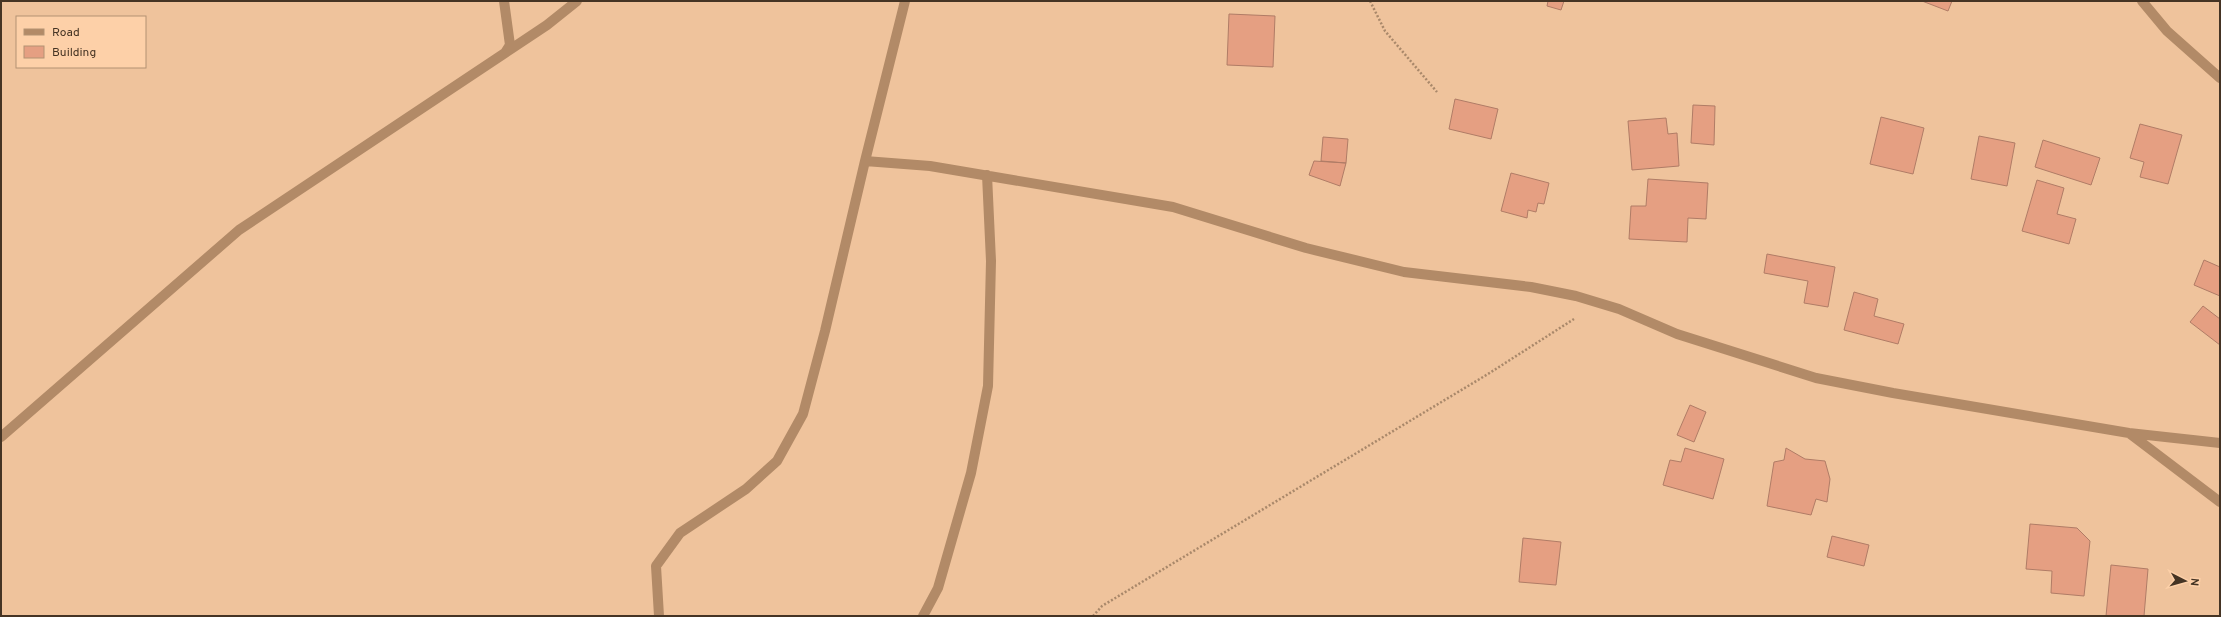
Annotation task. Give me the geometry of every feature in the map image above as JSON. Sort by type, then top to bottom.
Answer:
[{"type":"street","points":[[504,1],[510,44],[505,53]]},
{"type":"street","points":[[1,436],[239,230],[505,53],[546,25],[577,1]]},
{"type":"street","points":[[659,616],[656,566],[680,533],[746,489],[777,461],[803,414],[825,332],[865,161],[905,1]]},
{"type":"street","points":[[2142,1],[2167,31],[2220,78]]},
{"type":"street","points":[[865,161],[930,166],[1174,207],[1306,248],[1404,272],[1530,287],[1576,296],[1619,309],[1677,334],[1816,378],[1893,393],[2129,433],[2220,443]]},
{"type":"street","points":[[923,616],[938,588],[971,473],[988,386],[991,261],[987,175]]},
{"type":"street","points":[[2129,433],[2220,502]]},
{"type":"path","points":[[1370,1],[1385,31],[1437,92]]},
{"type":"path","points":[[1093,616],[1102,606],[1488,374],[1600,303]]},
{"type":"building","points":[[1548,1],[1564,1],[1561,10],[1547,6]]},
{"type":"building","points":[[1922,1],[1952,1],[1948,11]]},
{"type":"building","points":[[1229,14],[1275,16],[1273,67],[1227,65]]},
{"type":"building","points":[[1455,99],[1498,109],[1491,139],[1449,129]]},
{"type":"building","points":[[1693,105],[1715,106],[1714,145],[1691,143]]},
{"type":"building","points":[[1881,117],[1924,128],[1913,174],[1870,164]]},
{"type":"building","points":[[1666,118],[1668,134],[1677,133],[1679,166],[1632,170],[1628,121]]},
{"type":"building","points":[[2140,124],[2182,135],[2168,184],[2140,177],[2144,162],[2130,158]]},
{"type":"building","points":[[1979,136],[2015,143],[2007,186],[1971,179]]},
{"type":"building","points":[[1323,137],[1348,139],[1346,163],[1321,161]]},
{"type":"building","points":[[2043,140],[2100,158],[2091,185],[2035,167]]},
{"type":"building","points":[[1314,161],[1346,163],[1340,186],[1309,175]]},
{"type":"building","points":[[1511,173],[1549,183],[1544,204],[1538,203],[1536,212],[1528,210],[1527,218],[1501,211]]},
{"type":"building","points":[[1648,179],[1708,183],[1706,219],[1688,218],[1687,242],[1629,239],[1631,206],[1646,206]]},
{"type":"building","points":[[2037,180],[2064,188],[2057,214],[2076,219],[2069,244],[2022,231]]},
{"type":"building","points":[[1767,254],[1835,267],[1828,307],[1804,303],[1808,281],[1764,273]]},
{"type":"building","points":[[2204,260],[2220,267],[2220,296],[2194,285]]},
{"type":"building","points":[[1854,292],[1878,299],[1874,316],[1904,324],[1898,344],[1844,330]]},
{"type":"building","points":[[2203,306],[2220,319],[2220,345],[2190,322]]},
{"type":"building","points":[[1690,405],[1706,412],[1694,442],[1677,435]]},
{"type":"building","points":[[1685,448],[1724,459],[1713,499],[1663,485],[1670,460],[1681,462]]},
{"type":"building","points":[[1786,448],[1805,459],[1825,461],[1830,479],[1827,502],[1816,499],[1811,515],[1767,506],[1774,462],[1784,460]]},
{"type":"building","points":[[2030,524],[2077,528],[2090,541],[2084,596],[2051,593],[2052,571],[2026,569]]},
{"type":"building","points":[[1832,536],[1869,545],[1864,566],[1827,557]]},
{"type":"building","points":[[1523,538],[1561,542],[1556,585],[1519,582]]},
{"type":"building","points":[[2111,565],[2148,569],[2144,616],[2106,616]]}]
